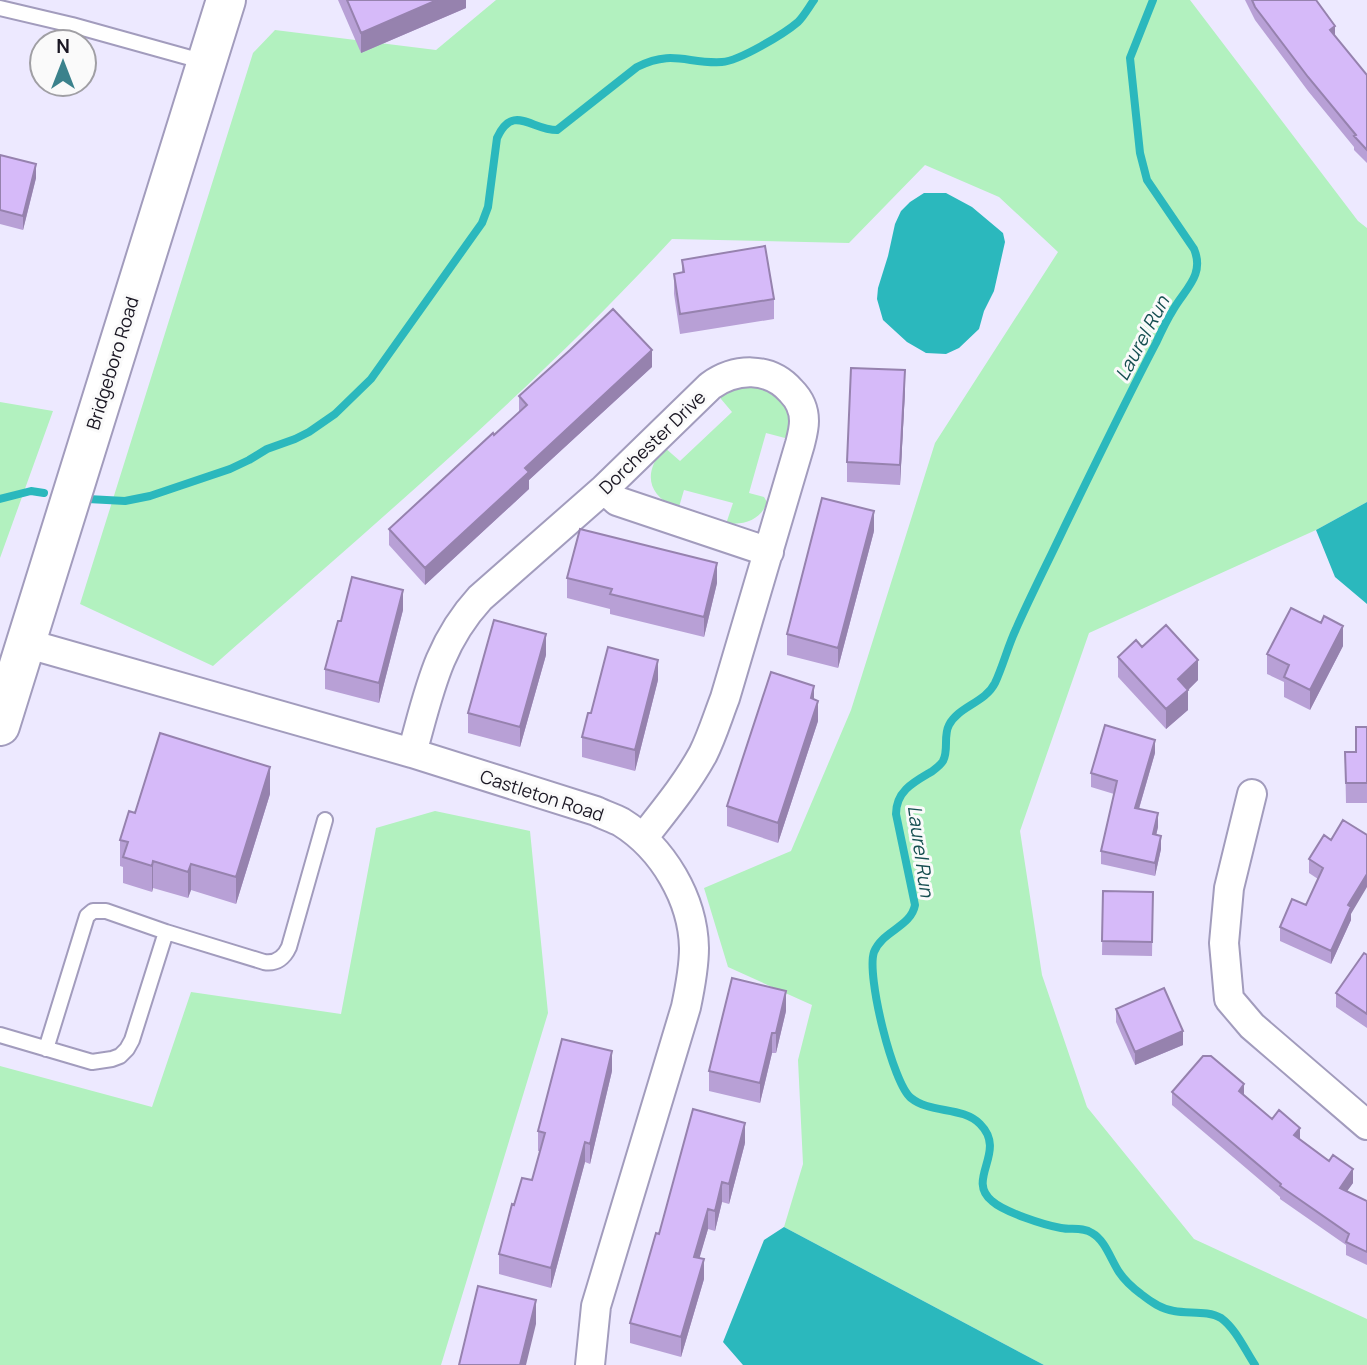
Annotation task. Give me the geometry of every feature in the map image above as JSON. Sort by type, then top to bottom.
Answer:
[{"type":"main road","name":"Bridgeboro Road","points":[[0,726],[226,0]]},
{"type":"street","name":"Dorchester Drive","points":[[412,753],[437,666],[449,639],[480,598],[604,489],[710,386],[730,375],[745,372],[767,374],[787,386],[802,407],[804,420],[800,444],[725,698],[703,752],[670,805],[643,838]]},
{"type":"street","points":[[604,489],[617,501],[769,552]]},
{"type":"street","name":"Castleton Road","points":[[25,643],[412,753],[596,811],[620,822],[643,838],[666,864],[684,901],[690,922],[694,947],[692,977],[686,1007],[596,1306],[590,1365]]},
{"type":"street","points":[[1252,794],[1229,888],[1224,943],[1229,999],[1252,1027],[1367,1125]]},
{"type":"lane","points":[[0,8],[206,62]]},
{"type":"lane","points":[[46,1049],[87,916],[93,911],[106,911],[264,962],[279,960],[289,947],[326,820]]},
{"type":"lane","points":[[0,1035],[92,1062],[120,1056],[132,1040],[166,932]]},
{"type":"shaded area","points":[[496,0],[1190,0],[1358,221],[1367,228],[1367,502],[1316,530],[1089,633],[1020,831],[1042,975],[1087,1107],[1194,1239],[1367,1319],[1367,1365],[1044,1365],[784,1227],[803,1164],[798,1060],[812,1005],[728,967],[704,888],[791,851],[851,710],[935,443],[1058,252],[999,197],[925,165],[849,243],[672,239],[618,296],[506,405],[213,666],[80,604],[253,53],[275,30],[436,50]]},
{"type":"shaded area","points":[[924,193],[946,193],[972,207],[1003,233],[1005,242],[994,291],[979,329],[959,348],[946,354],[926,353],[907,342],[883,320],[877,299],[895,224],[901,211]]},
{"type":"shaded area","points":[[751,385],[768,392],[783,404],[790,419],[785,438],[766,433],[749,493],[764,497],[767,502],[765,508],[752,520],[727,523],[733,503],[684,490],[679,507],[675,508],[665,502],[651,481],[653,465],[664,447],[680,461],[732,412],[721,399],[721,395]]},
{"type":"shaded area","points":[[0,402],[53,411],[0,558]]},
{"type":"shaded area","points":[[1367,502],[1367,604],[1335,577],[1316,530]]},
{"type":"shaded area","points":[[435,811],[530,831],[548,1013],[441,1365],[0,1365],[0,1066],[152,1107],[191,992],[341,1014],[376,828]]},
{"type":"shaded area","points":[[784,1227],[1044,1365],[743,1365],[723,1342],[764,1240]]},
{"type":"building","points":[[347,0],[437,0],[361,33]]},
{"type":"building","points":[[1252,0],[1316,0],[1335,26],[1330,30],[1367,75],[1367,150],[1308,77]]},
{"type":"building","points":[[0,155],[36,164],[23,216],[0,210]]},
{"type":"building","points":[[765,246],[774,299],[680,314],[674,274],[684,272],[682,260]]},
{"type":"building","points":[[613,309],[652,350],[525,468],[529,472],[425,568],[389,529],[527,405],[519,396]]},
{"type":"building","points":[[851,368],[905,370],[900,465],[847,462]]},
{"type":"building","points":[[822,498],[874,511],[838,648],[787,634]]},
{"type":"building","points":[[580,529],[717,563],[704,617],[610,594],[612,589],[567,578]]},
{"type":"building","points":[[352,577],[403,590],[379,683],[325,669]]},
{"type":"building","points":[[1291,608],[1321,623],[1324,616],[1343,626],[1310,690],[1284,677],[1289,665],[1267,654]]},
{"type":"building","points":[[494,620],[546,634],[520,727],[468,713]]},
{"type":"building","points":[[1166,625],[1198,660],[1178,679],[1188,690],[1166,709],[1118,657],[1136,640],[1142,647]]},
{"type":"building","points":[[608,647],[658,660],[635,750],[582,737]]},
{"type":"building","points":[[771,672],[814,686],[811,698],[818,701],[778,823],[727,806]]},
{"type":"building","points":[[1105,725],[1155,740],[1135,808],[1158,813],[1153,834],[1161,836],[1155,863],[1101,851],[1117,781],[1091,773]]},
{"type":"building","points":[[1356,727],[1367,727],[1367,783],[1346,783],[1345,752],[1356,752]]},
{"type":"building","points":[[160,733],[270,767],[236,877],[191,864],[188,872],[153,861],[152,866],[123,857],[128,842],[120,840],[129,811],[135,813]]},
{"type":"building","points":[[1343,820],[1367,835],[1367,874],[1348,905],[1351,907],[1331,951],[1280,927],[1292,899],[1306,905],[1323,868],[1309,859],[1324,835],[1331,840]]},
{"type":"building","points":[[1103,891],[1153,892],[1152,942],[1102,941]]},
{"type":"building","points":[[1364,953],[1367,955],[1367,1014],[1336,993]]},
{"type":"building","points":[[732,978],[786,991],[760,1083],[709,1071]]},
{"type":"building","points":[[1164,988],[1183,1031],[1135,1052],[1116,1009]]},
{"type":"building","points":[[562,1039],[612,1051],[590,1144],[585,1142],[551,1268],[499,1254],[522,1178],[532,1180],[545,1133],[538,1131]]},
{"type":"building","points":[[1203,1056],[1211,1056],[1244,1084],[1239,1091],[1272,1119],[1279,1110],[1300,1128],[1294,1135],[1329,1161],[1333,1155],[1353,1169],[1340,1188],[1367,1201],[1367,1252],[1346,1242],[1349,1234],[1280,1186],[1281,1184],[1172,1092]]},
{"type":"building","points":[[693,1109],[745,1123],[729,1184],[722,1182],[715,1211],[708,1209],[694,1257],[704,1259],[681,1337],[630,1323],[656,1233],[659,1234]]},
{"type":"building","points":[[478,1286],[536,1300],[520,1365],[459,1365]]},
{"type":"waterway","points":[[88,499],[125,501],[150,496],[230,469],[267,449],[309,432],[335,414],[371,379],[482,223],[488,207],[497,138],[509,122],[523,121],[557,130],[637,67],[670,58],[722,62],[739,57],[791,27],[800,20],[814,0]]},
{"type":"waterway","name":"Laurel Run","points":[[1153,0],[1130,58],[1140,153],[1147,180],[1194,249],[1197,267],[1192,281],[1166,322],[1098,458],[1022,616],[995,683],[991,690],[959,713],[949,725],[942,763],[907,788],[899,799],[896,814],[915,905],[908,919],[883,939],[874,952],[874,983],[889,1052],[904,1089],[919,1103],[973,1118],[987,1134],[990,1145],[983,1184],[985,1193],[992,1201],[1035,1221],[1061,1228],[1085,1230],[1097,1236],[1121,1275],[1135,1289],[1165,1309],[1210,1314],[1221,1318],[1236,1334],[1255,1365]]},
{"type":"waterway","points":[[0,499],[31,491],[44,493]]}]
